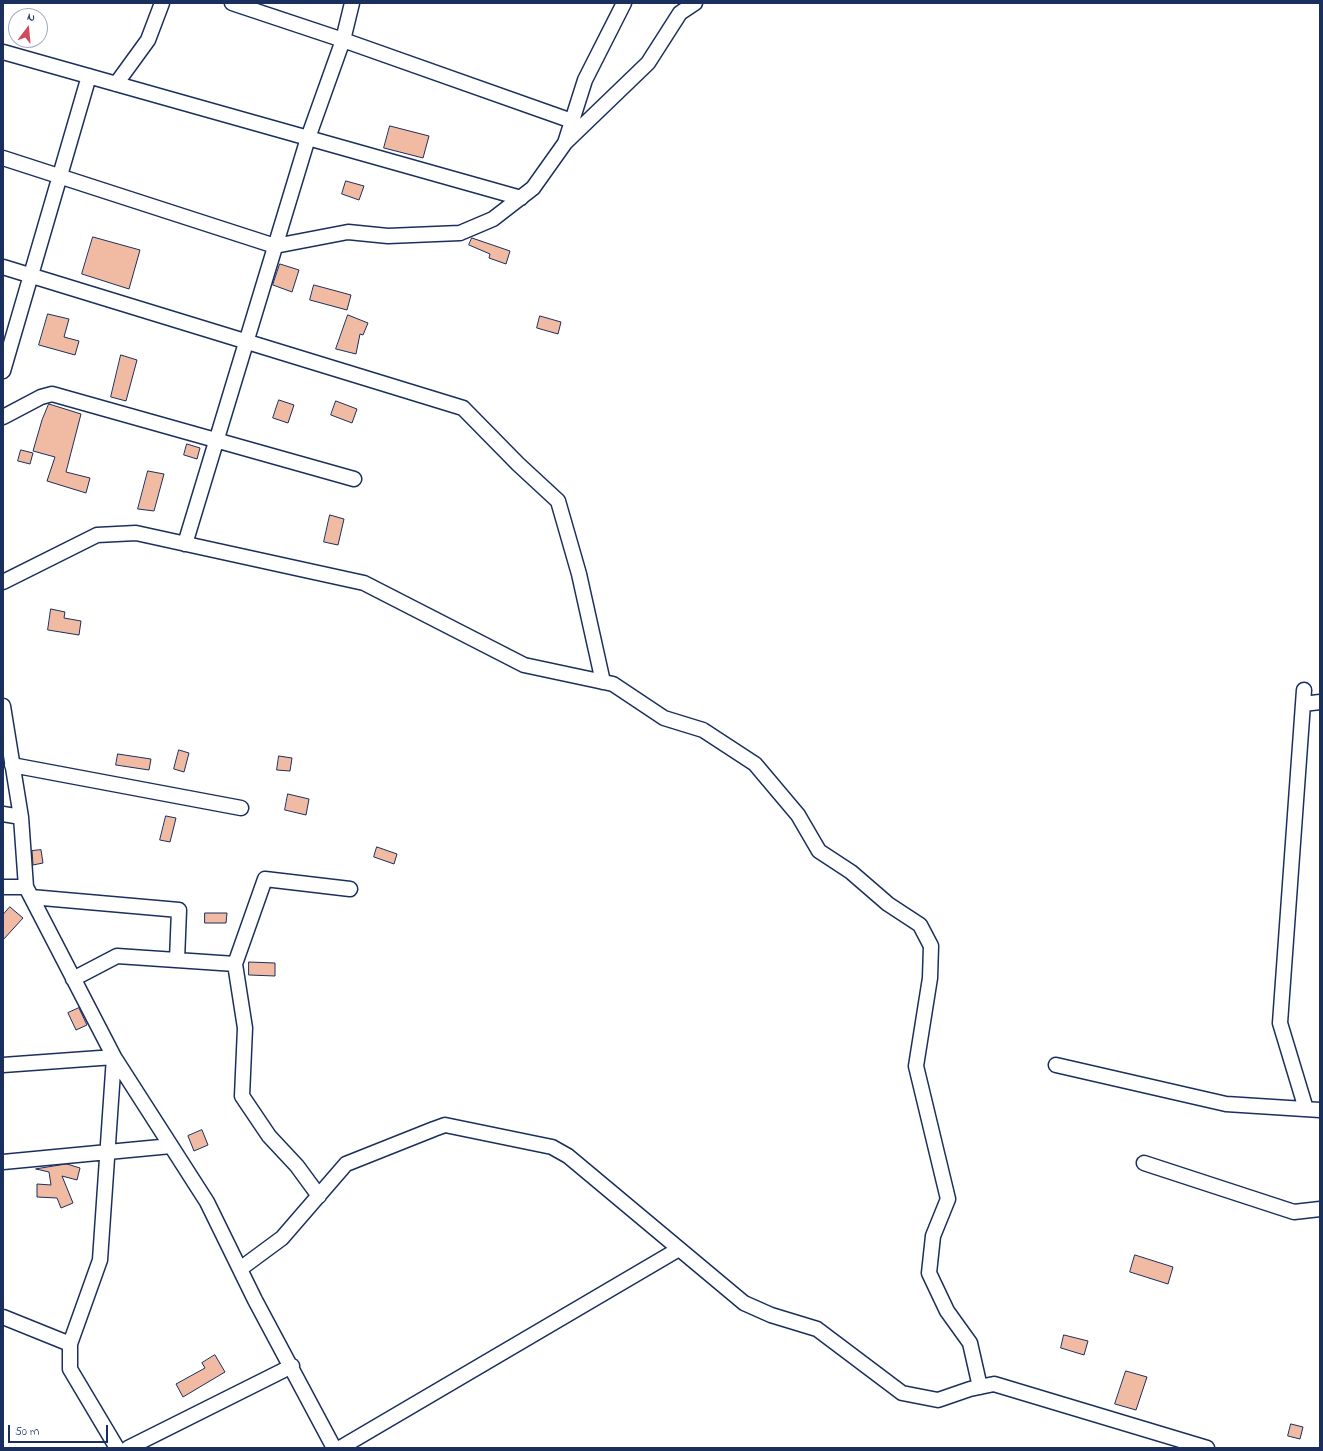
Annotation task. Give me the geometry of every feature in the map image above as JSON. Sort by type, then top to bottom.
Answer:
[{"type":"street","points":[[116,84],[148,40],[162,3]]},
{"type":"street","points":[[232,3],[343,40],[572,121]]},
{"type":"street","points":[[185,544],[308,138],[343,40],[352,3]]},
{"type":"street","points":[[565,143],[585,80],[624,3]]},
{"type":"street","points":[[3,158],[275,246],[348,232],[388,236],[460,233],[493,219],[533,188],[565,143],[648,63],[680,13],[695,3]]},
{"type":"street","points":[[3,52],[521,198]]},
{"type":"street","points":[[3,371],[89,76]]},
{"type":"street","points":[[3,267],[463,408],[518,464],[558,501],[579,574],[603,682]]},
{"type":"street","points":[[3,417],[41,397],[52,394],[354,479]]},
{"type":"street","points":[[3,582],[96,536],[136,533],[364,583],[524,665],[613,684],[664,718],[702,730],[755,764],[798,815],[819,851],[851,872],[888,904],[920,925],[931,946],[930,978],[916,1066],[948,1199],[932,1236],[929,1273],[947,1311],[970,1343],[980,1387]]},
{"type":"street","points":[[1056,1065],[1226,1104],[1313,1109],[1280,1023],[1304,690]]},
{"type":"street","points":[[1303,704],[1320,702]]},
{"type":"street","points":[[3,706],[21,817],[18,889],[73,979],[114,1057],[207,1202],[240,1269],[334,1448]]},
{"type":"street","points":[[12,764],[240,808]]},
{"type":"street","points":[[3,814],[21,817]]},
{"type":"street","points":[[319,1196],[297,1166],[269,1136],[242,1096],[245,1028],[235,964],[266,879],[350,889]]},
{"type":"street","points":[[3,899],[18,889],[180,910],[178,960]]},
{"type":"street","points":[[73,979],[117,956],[235,964]]},
{"type":"street","points":[[3,1065],[114,1057]]},
{"type":"street","points":[[114,1057],[100,1260],[70,1344],[70,1369],[117,1448]]},
{"type":"street","points":[[240,1269],[282,1238],[346,1164],[445,1125],[552,1147],[568,1156],[744,1303],[771,1315],[817,1329],[902,1393],[938,1400],[994,1384],[1207,1448]]},
{"type":"street","points":[[3,1162],[171,1146]]},
{"type":"street","points":[[1144,1163],[1294,1212],[1320,1209]]},
{"type":"street","points":[[340,1448],[679,1249]]},
{"type":"street","points":[[3,1317],[70,1344]]},
{"type":"street","points":[[128,1448],[292,1366]]},
{"type":"building","points":[[390,126],[429,136],[423,158],[384,148]]},
{"type":"building","points":[[346,181],[364,186],[359,200],[342,194]]},
{"type":"building","points":[[93,237],[140,250],[129,289],[82,274]]},
{"type":"building","points":[[472,238],[510,251],[506,264],[489,258],[490,254],[469,245]]},
{"type":"building","points":[[280,264],[299,270],[292,292],[273,285]]},
{"type":"building","points":[[314,285],[351,295],[347,310],[310,300]]},
{"type":"building","points":[[48,314],[69,319],[64,337],[79,341],[75,355],[39,345]]},
{"type":"building","points":[[348,315],[368,323],[363,335],[360,334],[356,354],[336,349]]},
{"type":"building","points":[[540,316],[561,322],[558,334],[537,328]]},
{"type":"building","points":[[121,355],[137,360],[126,401],[111,397]]},
{"type":"building","points":[[279,400],[294,405],[288,423],[273,418]]},
{"type":"building","points":[[336,401],[357,409],[352,423],[331,415]]},
{"type":"building","points":[[49,404],[81,414],[66,472],[90,478],[86,493],[47,481],[55,457],[33,451],[42,420]]},
{"type":"building","points":[[187,444],[200,448],[197,459],[184,455]]},
{"type":"building","points":[[21,450],[33,453],[30,464],[18,461]]},
{"type":"building","points":[[148,471],[164,474],[154,511],[138,509]]},
{"type":"building","points":[[330,515],[344,519],[338,545],[324,542]]},
{"type":"building","points":[[51,609],[65,612],[64,618],[81,621],[79,635],[48,630]]},
{"type":"building","points":[[179,750],[189,753],[184,772],[174,769]]},
{"type":"building","points":[[118,754],[151,759],[149,770],[116,765]]},
{"type":"building","points":[[279,756],[292,758],[290,771],[277,770]]},
{"type":"building","points":[[288,794],[309,799],[306,815],[285,810]]},
{"type":"building","points":[[166,816],[176,818],[170,842],[160,840]]},
{"type":"building","points":[[377,847],[397,854],[394,864],[374,857]]},
{"type":"building","points":[[41,850],[43,863],[33,865],[32,851]]},
{"type":"building","points":[[10,907],[23,918],[3,940],[3,915]]},
{"type":"building","points":[[205,913],[227,913],[226,923],[205,923]]},
{"type":"building","points":[[249,962],[275,963],[275,976],[249,975]]},
{"type":"building","points":[[79,1008],[87,1025],[76,1030],[68,1013]]},
{"type":"building","points":[[202,1130],[208,1145],[194,1151],[188,1136]]},
{"type":"building","points":[[67,1164],[80,1168],[77,1180],[62,1176],[73,1203],[61,1208],[57,1198],[37,1197],[37,1184],[51,1185],[49,1172],[36,1169]]},
{"type":"building","points":[[1135,1255],[1173,1267],[1168,1284],[1130,1272]]},
{"type":"building","points":[[1064,1335],[1088,1341],[1084,1355],[1061,1348]]},
{"type":"building","points":[[215,1355],[225,1372],[183,1397],[176,1384],[205,1368],[202,1363]]},
{"type":"building","points":[[1126,1371],[1147,1377],[1136,1410],[1115,1404]]},
{"type":"building","points":[[1291,1424],[1303,1427],[1300,1439],[1288,1436]]}]
